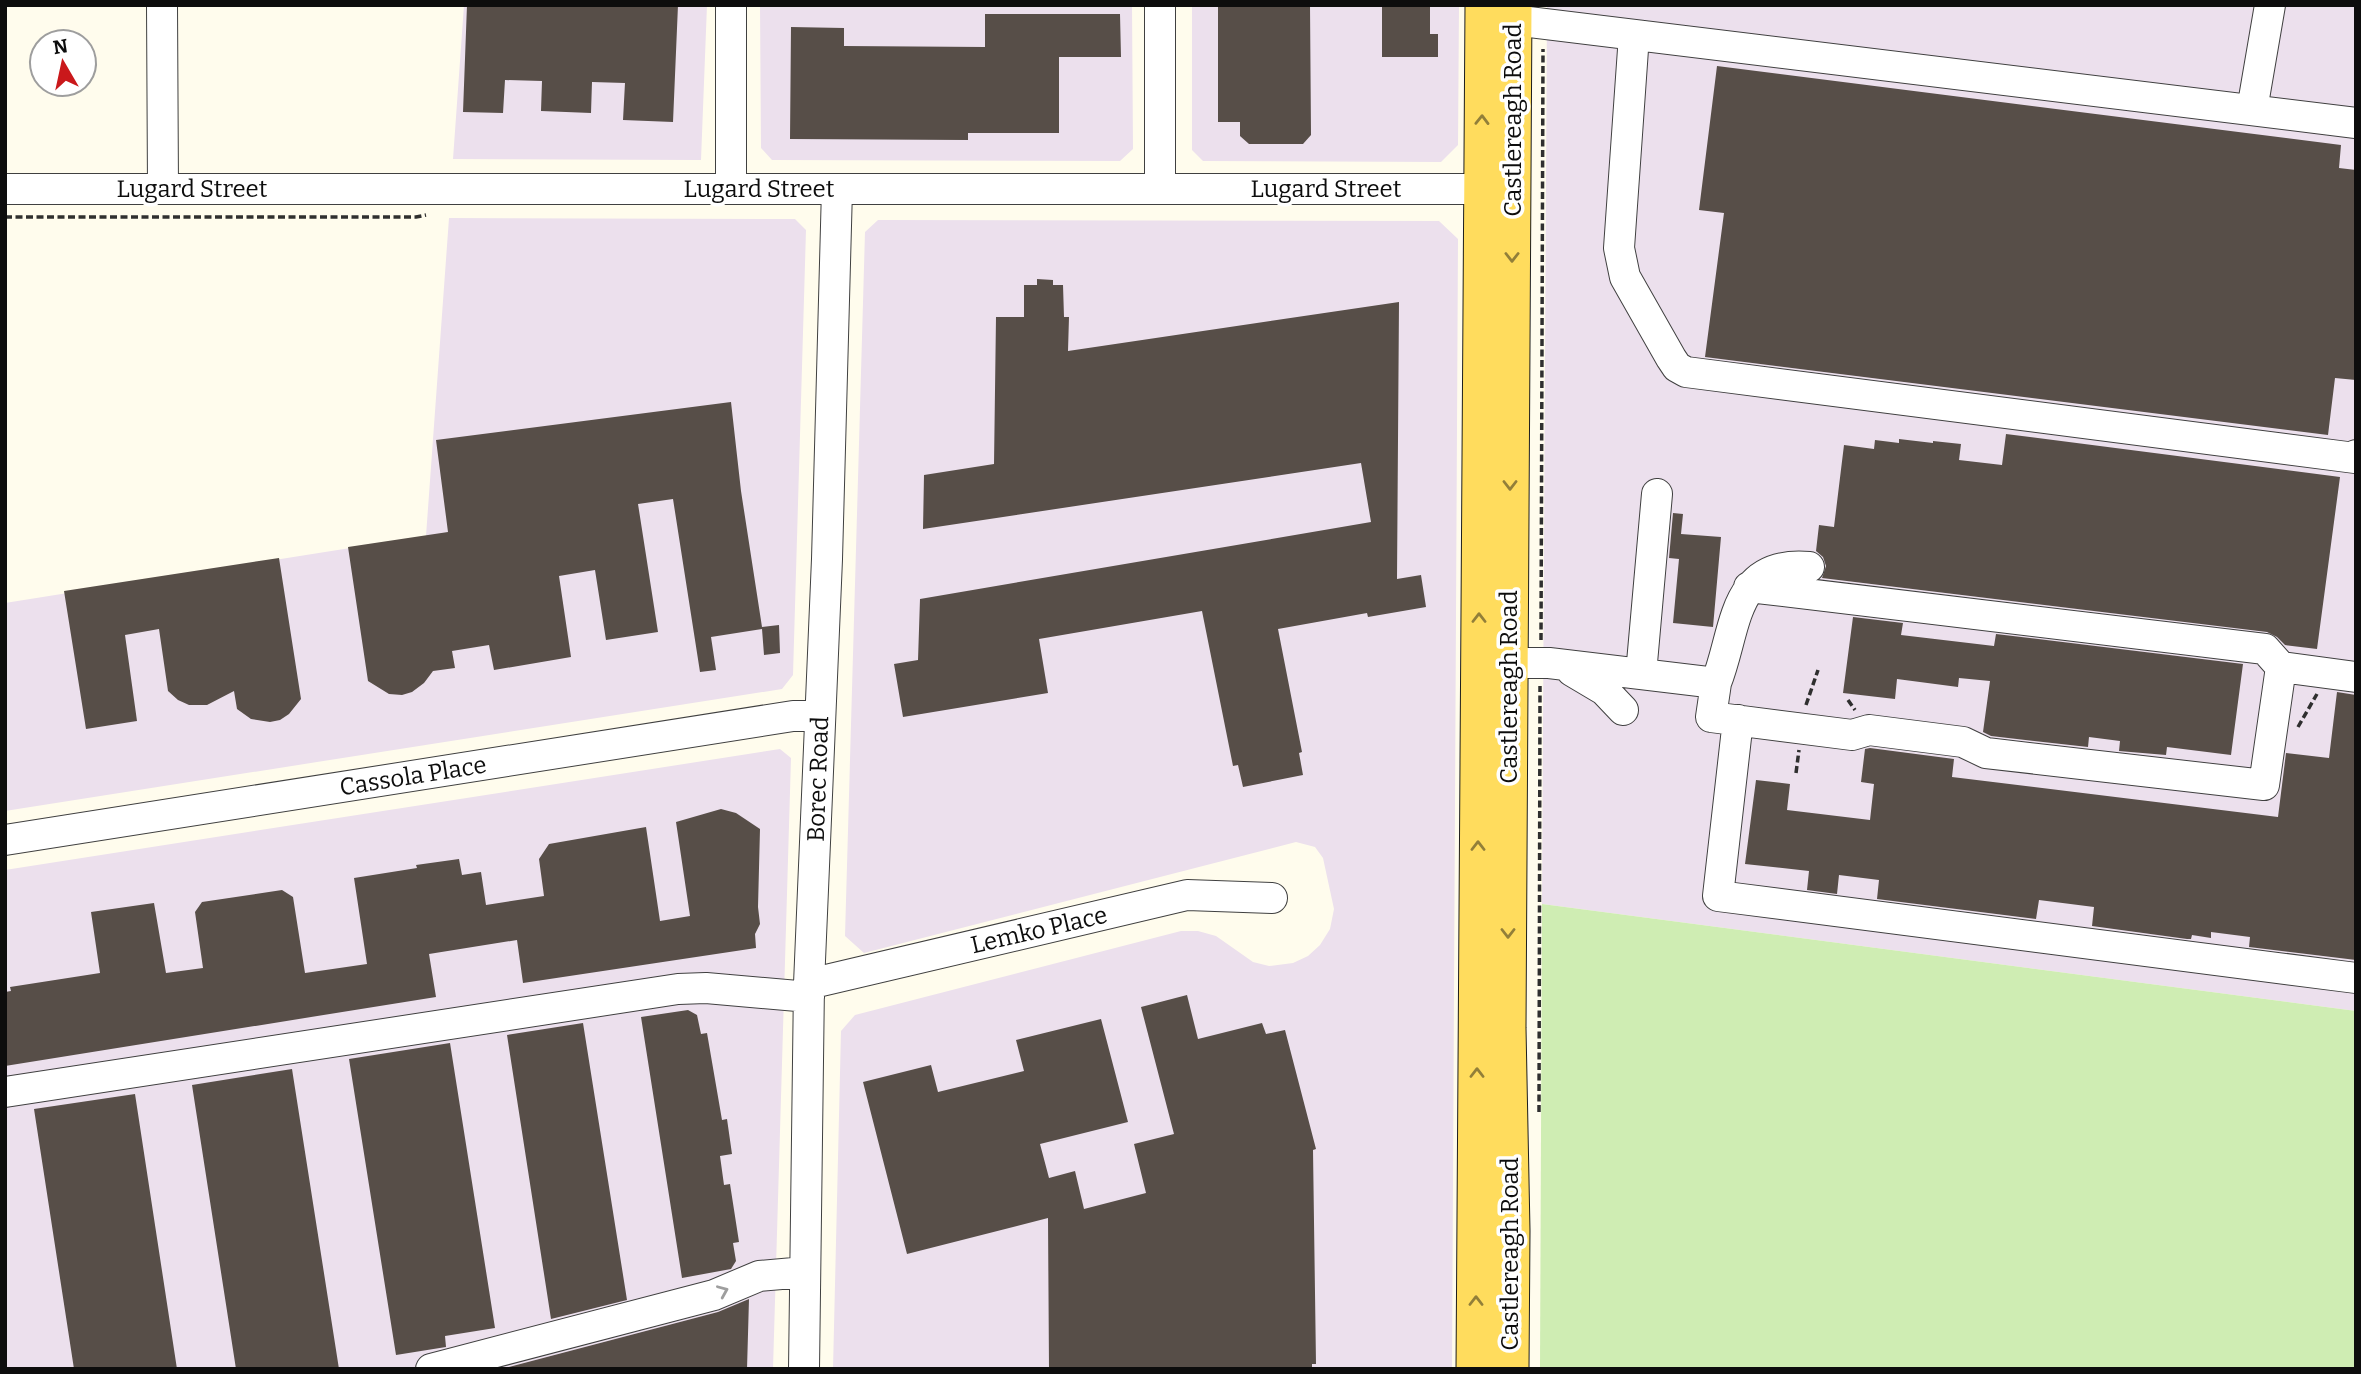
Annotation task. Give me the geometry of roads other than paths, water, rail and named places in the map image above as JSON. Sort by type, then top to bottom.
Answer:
[{"type":"main road","name":"Castlereagh Road","points":[[1475,1369],[1497,189],[1503,10]]},
{"type":"main road","name":"Castlereagh Road","points":[[1497,189],[1509,663],[1507,1083],[1511,1231],[1510,1369]]},
{"type":"street","points":[[162,5],[163,189]]},
{"type":"street","points":[[731,5],[731,190]]},
{"type":"street","points":[[1160,5],[1160,189]]},
{"type":"street","points":[[2252,110],[2270,5]]},
{"type":"street","points":[[1503,10],[1634,35],[2356,123]]},
{"type":"street","points":[[1634,35],[1620,256],[1625,277],[1677,367],[1686,372],[2356,458],[2356,455]]},
{"type":"street","name":"Lugard Street","points":[[5,188],[1497,189]]},
{"type":"street","name":"Borec Road","points":[[804,1369],[809,991],[827,559],[837,189]]},
{"type":"street","points":[[1641,674],[1657,494]]},
{"type":"street","points":[[1809,567],[1778,568],[1749,586],[1738,609],[1716,683],[1711,717],[1852,735],[1869,730],[1963,742],[1986,753],[2264,785],[2281,667]]},
{"type":"street","points":[[1749,586],[2264,649],[2281,667],[2356,677]]},
{"type":"street","points":[[1509,663],[1559,664],[1716,683]]},
{"type":"street","points":[[1559,664],[1604,690],[1623,709]]},
{"type":"street","name":"Cassola Place","points":[[5,840],[793,716],[820,716]]},
{"type":"street","points":[[1738,720],[1718,896],[2356,978]]},
{"type":"street","name":"Lemko Place","points":[[5,1092],[678,989],[809,991],[1187,895],[1272,898]]},
{"type":"street","points":[[430,1369],[714,1295],[759,1276],[805,1272]]}]
